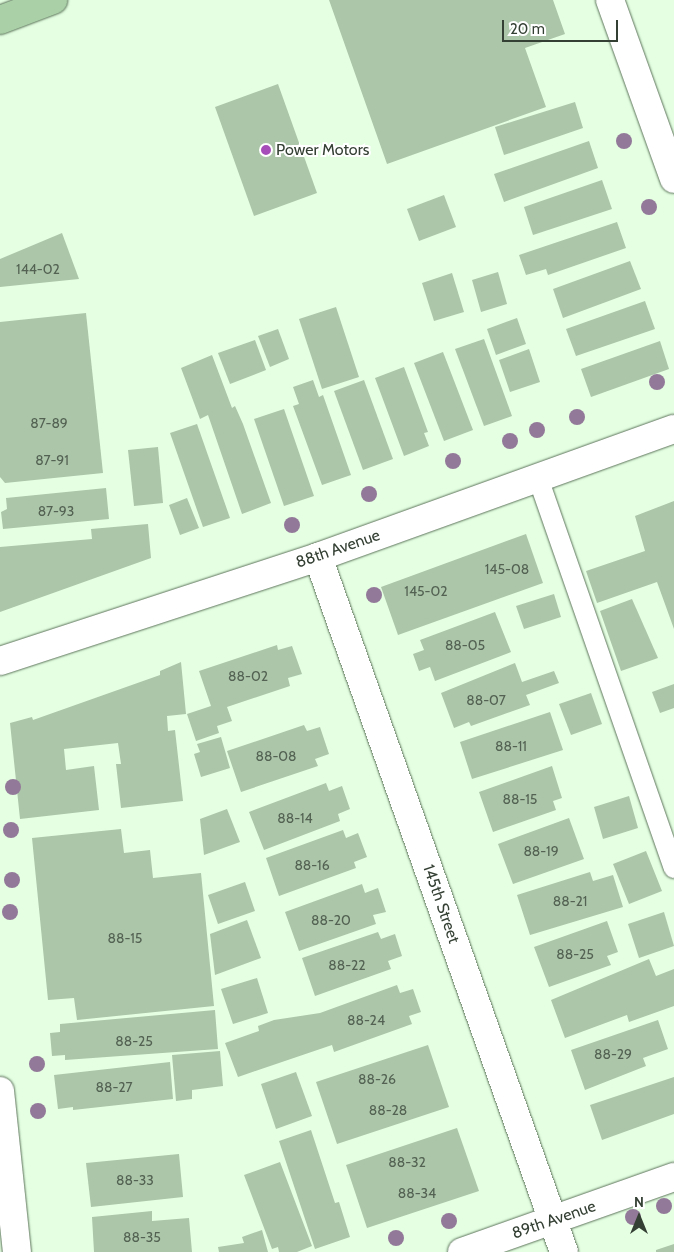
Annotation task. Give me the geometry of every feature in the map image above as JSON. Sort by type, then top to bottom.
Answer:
[{"type":"main road","points":[[0,20],[53,0]]},
{"type":"street","points":[[610,0],[674,179]]},
{"type":"street","name":"88th Avenue","points":[[0,660],[318,556],[674,429]]},
{"type":"street","name":"145th Street","points":[[318,556],[564,1252]]},
{"type":"street","points":[[0,1091],[17,1252]]},
{"type":"street","name":"89th Avenue","points":[[462,1252],[674,1177]]},
{"type":"lane","points":[[538,478],[674,868]]},
{"type":"building","points":[[329,0],[553,0],[565,34],[525,48],[546,107],[387,164]]},
{"type":"building","name":"Power Motors","points":[[278,84],[317,193],[254,216],[215,107]]},
{"type":"building","points":[[575,102],[583,128],[504,155],[495,127]]},
{"type":"building","points":[[589,141],[598,168],[504,202],[494,174]]},
{"type":"building","points":[[602,180],[612,209],[533,235],[524,207]]},
{"type":"building","points":[[444,195],[456,227],[419,241],[407,209]]},
{"type":"building","points":[[617,222],[626,248],[548,275],[546,269],[526,275],[519,255]]},
{"type":"building","points":[[62,233],[79,279],[0,287],[0,259]]},
{"type":"building","points":[[630,261],[641,289],[563,318],[553,289]]},
{"type":"building","points":[[498,272],[507,304],[481,312],[472,280]]},
{"type":"building","points":[[452,273],[464,312],[434,321],[422,283]]},
{"type":"building","points":[[645,301],[655,329],[576,356],[566,329]]},
{"type":"building","points":[[336,307],[359,377],[322,389],[299,319]]},
{"type":"building","points":[[86,313],[103,473],[5,483],[0,477],[0,322]]},
{"type":"building","points":[[517,318],[526,344],[496,355],[487,329]]},
{"type":"building","points":[[278,329],[289,359],[270,367],[258,336]]},
{"type":"building","points":[[484,339],[512,416],[484,426],[455,349]]},
{"type":"building","points":[[255,340],[266,370],[230,384],[218,353]]},
{"type":"building","points":[[660,341],[669,369],[591,397],[581,369]]},
{"type":"building","points":[[529,349],[540,382],[510,392],[499,360]]},
{"type":"building","points":[[443,352],[473,430],[444,441],[414,363]]},
{"type":"building","points":[[212,355],[232,408],[235,406],[243,424],[271,503],[242,514],[208,415],[200,419],[181,368]]},
{"type":"building","points":[[404,367],[428,432],[424,433],[429,446],[404,456],[375,378]]},
{"type":"building","points":[[313,380],[319,397],[323,395],[351,475],[322,485],[293,406],[299,404],[293,387]]},
{"type":"building","points":[[364,380],[393,459],[363,470],[334,391]]},
{"type":"building","points":[[284,409],[314,496],[284,506],[254,419]]},
{"type":"building","points":[[197,424],[230,518],[203,527],[170,433]]},
{"type":"building","points":[[158,447],[163,503],[134,506],[128,450]]},
{"type":"building","points":[[106,488],[109,519],[3,529],[1,512],[7,509],[6,498]]},
{"type":"building","points":[[187,498],[199,528],[180,535],[169,505]]},
{"type":"building","points":[[674,501],[674,629],[657,582],[597,603],[586,571],[645,551],[635,516]]},
{"type":"building","points":[[148,524],[151,558],[0,612],[0,547],[92,539],[91,529]]},
{"type":"building","points":[[526,534],[543,583],[398,635],[381,587]]},
{"type":"building","points":[[554,594],[561,617],[524,629],[516,606]]},
{"type":"building","points":[[632,599],[658,658],[621,671],[600,611]]},
{"type":"building","points":[[495,612],[511,652],[435,681],[430,667],[419,671],[413,654],[424,650],[420,640]]},
{"type":"building","points":[[277,645],[278,650],[292,646],[302,674],[288,678],[290,686],[227,707],[232,721],[217,726],[219,733],[196,741],[187,714],[211,706],[199,671]]},
{"type":"building","points":[[181,662],[186,714],[167,716],[168,731],[175,730],[183,801],[121,808],[116,764],[121,764],[118,743],[64,749],[66,770],[94,766],[99,810],[20,819],[10,723],[32,717],[33,720],[160,675],[160,671]]},
{"type":"building","points":[[515,663],[522,682],[554,671],[559,683],[526,695],[530,705],[471,726],[469,722],[454,728],[441,693]]},
{"type":"building","points":[[674,684],[674,708],[660,713],[652,692]]},
{"type":"building","points":[[591,693],[602,724],[571,735],[559,704]]},
{"type":"building","points":[[550,712],[563,750],[472,779],[460,742]]},
{"type":"building","points":[[304,725],[307,731],[320,727],[329,754],[315,759],[318,766],[241,792],[227,751]]},
{"type":"building","points":[[221,737],[230,768],[201,777],[194,754],[200,752],[197,744]]},
{"type":"building","points":[[552,766],[562,798],[553,801],[556,810],[493,832],[479,792]]},
{"type":"building","points":[[326,783],[329,791],[342,786],[350,809],[338,814],[340,821],[264,850],[249,812]]},
{"type":"building","points":[[629,796],[638,828],[603,839],[594,807]]},
{"type":"building","points":[[227,809],[240,842],[204,855],[200,819]]},
{"type":"building","points":[[569,818],[584,859],[513,884],[498,844]]},
{"type":"building","points":[[121,829],[124,853],[150,850],[153,878],[201,873],[214,1006],[77,1020],[74,998],[48,1000],[32,838]]},
{"type":"building","points":[[343,830],[346,838],[358,833],[367,857],[354,862],[356,868],[279,896],[266,858]]},
{"type":"building","points":[[646,851],[662,891],[629,904],[613,864]]},
{"type":"building","points":[[590,872],[593,881],[613,875],[623,907],[530,935],[517,895]]},
{"type":"building","points":[[245,882],[255,911],[218,924],[208,895]]},
{"type":"building","points":[[362,884],[365,893],[378,888],[386,912],[373,915],[376,924],[299,951],[285,912]]},
{"type":"building","points":[[664,912],[674,946],[639,958],[628,924]]},
{"type":"building","points":[[247,920],[261,958],[215,975],[210,934]]},
{"type":"building","points":[[607,921],[618,952],[607,956],[611,965],[549,987],[534,947]]},
{"type":"building","points":[[378,932],[381,939],[395,934],[402,956],[388,961],[391,969],[315,996],[302,958]]},
{"type":"building","points":[[649,959],[656,976],[674,969],[674,1006],[629,1022],[627,1015],[565,1038],[551,1000]]},
{"type":"building","points":[[257,978],[268,1013],[233,1024],[221,989]]},
{"type":"building","points":[[397,985],[400,993],[413,989],[421,1012],[409,1016],[412,1024],[334,1052],[332,1045],[238,1077],[225,1043],[259,1031],[258,1026],[274,1020],[320,1013]]},
{"type":"building","points":[[215,1010],[218,1049],[65,1060],[65,1055],[52,1056],[50,1033],[60,1032],[60,1024]]},
{"type":"building","points":[[658,1020],[668,1049],[643,1058],[646,1066],[585,1090],[571,1050]]},
{"type":"building","points":[[428,1045],[449,1107],[337,1144],[316,1082]]},
{"type":"building","points":[[220,1051],[223,1086],[192,1090],[192,1099],[176,1101],[172,1055]]},
{"type":"building","points":[[170,1062],[173,1099],[73,1110],[73,1107],[58,1109],[54,1075]]},
{"type":"building","points":[[296,1072],[312,1116],[276,1129],[261,1084]]},
{"type":"building","points":[[674,1077],[674,1114],[602,1140],[590,1105]]},
{"type":"building","points":[[457,1128],[479,1191],[367,1228],[346,1165]]},
{"type":"building","points":[[311,1130],[335,1203],[339,1202],[350,1237],[315,1249],[279,1141]]},
{"type":"building","points":[[179,1154],[183,1197],[91,1207],[86,1163]]},
{"type":"building","points":[[280,1162],[312,1246],[297,1252],[279,1252],[278,1247],[272,1249],[244,1175]]},
{"type":"building","points":[[152,1211],[152,1221],[189,1218],[192,1252],[94,1252],[92,1217]]},
{"type":"building","points":[[262,1230],[268,1252],[219,1252],[218,1247],[244,1243],[242,1237]]},
{"type":"building","points":[[674,1244],[674,1252],[656,1252],[656,1250]]},
{"type":"place","name":"Power Motors","points":[[266,150]]}]
